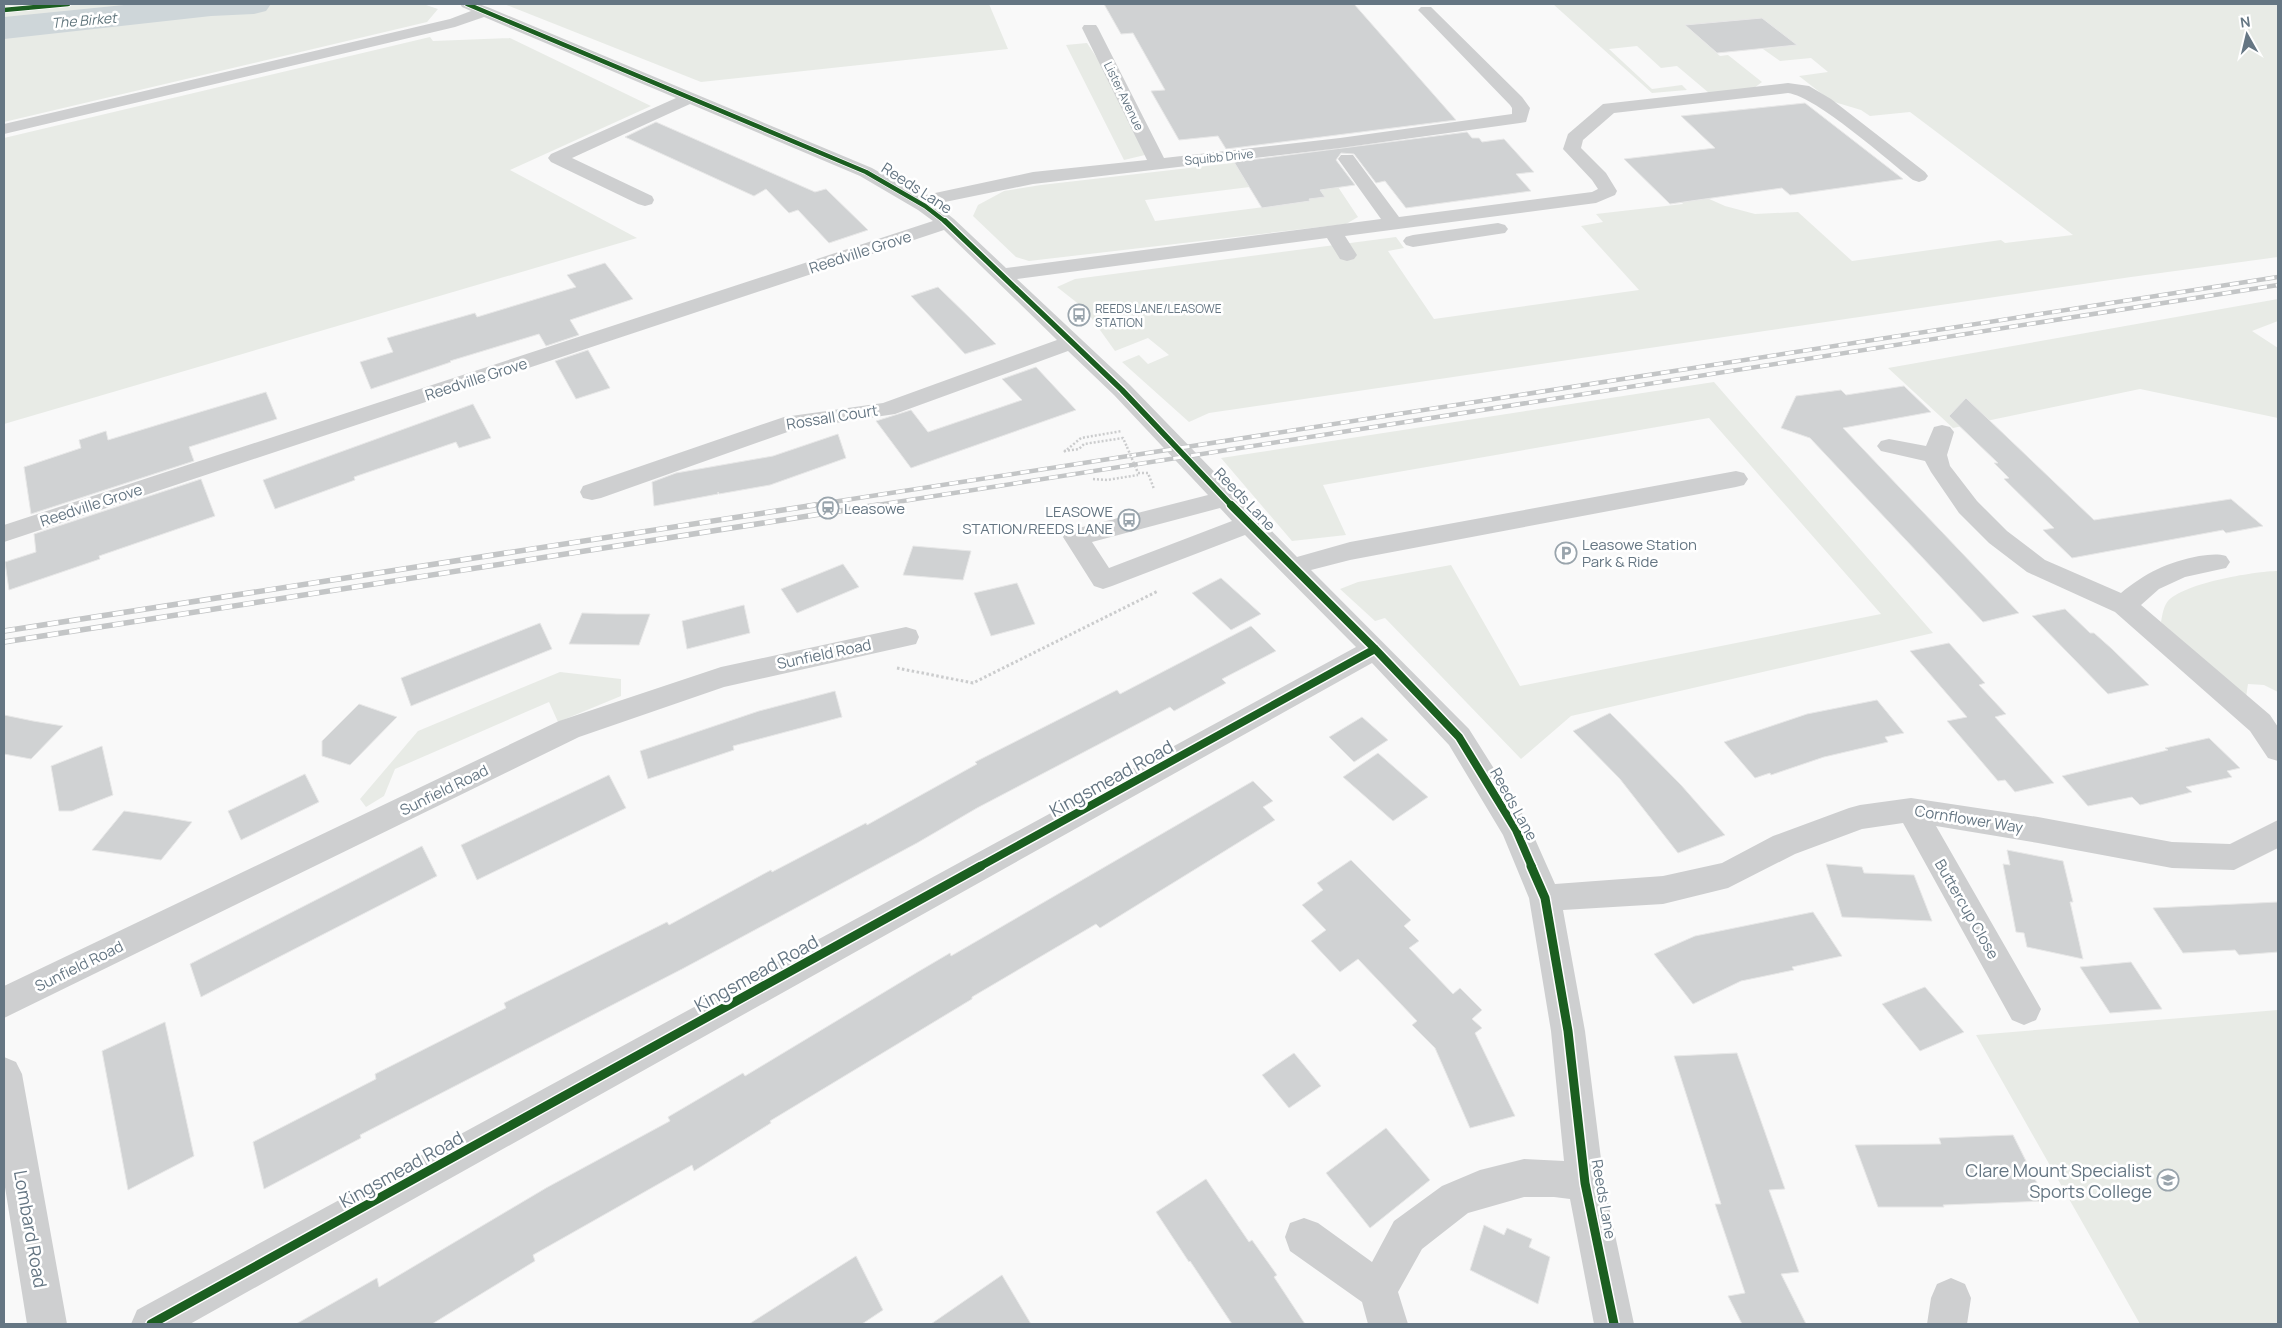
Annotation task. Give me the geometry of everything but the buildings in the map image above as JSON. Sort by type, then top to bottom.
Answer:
[{"type":"street","name":"Reeds Lane","points":[[476,8],[866,172],[919,202],[948,224],[1150,419],[1249,524],[1375,649],[1459,737],[1516,830],[1545,898],[1568,1031],[1585,1183],[1614,1324]]},
{"type":"street","points":[[4,129],[455,22],[476,8]]},
{"type":"street","name":"Squibb Drive","points":[[919,202],[1033,178],[1340,143],[1520,118],[1521,108],[1516,101],[1426,10]]},
{"type":"street","name":"Lister Avenue","points":[[1090,28],[1158,164]]},
{"type":"street","points":[[1001,275],[1596,197],[1608,191],[1600,177],[1572,149],[1574,138],[1609,108],[1788,88],[1803,90],[1825,103],[1918,176]]},
{"type":"street","points":[[645,200],[557,158],[690,98]]},
{"type":"street","points":[[1347,159],[1397,224],[1415,244],[1515,227]]},
{"type":"street","points":[[1526,206],[1541,223]]},
{"type":"street","name":"Reedville Grove","points":[[4,534],[948,224]]},
{"type":"street","points":[[1333,232],[1348,255]]},
{"type":"street","name":"Rossall Court","points":[[592,492],[792,422],[887,409],[1072,342]]},
{"type":"street","points":[[1889,446],[1938,443],[1939,467],[1968,507],[1998,537],[2036,566],[2124,605],[2260,723],[2278,750]]},
{"type":"street","points":[[1292,567],[1350,551],[1736,479]]},
{"type":"street","points":[[1225,498],[1200,507],[1076,537],[1103,580],[1249,524]]},
{"type":"street","points":[[2124,605],[2150,583],[2179,569],[2217,562]]},
{"type":"street","name":"Sunfield Road","points":[[4,1003],[569,729],[721,677],[906,637]]},
{"type":"street","name":"Kingsmead Road","points":[[151,1324],[1375,649]]},
{"type":"street","name":"Cornflower Way","points":[[1545,898],[1663,890],[1718,877],[1728,874],[1784,845],[1860,817],[1911,810],[2038,830],[2172,855],[2234,857],[2278,833]]},
{"type":"street","name":"Buttercup Close","points":[[1911,810],[2024,1009]]},
{"type":"street","name":"Lombard Road","points":[[4,1074],[47,1324]]},
{"type":"street","points":[[1304,1237],[1383,1307],[1408,1235],[1456,1199],[1480,1188],[1524,1178],[1554,1178],[1585,1183]]},
{"type":"path","points":[[1138,474],[1123,438],[1084,444],[1078,449],[1064,452],[1081,438],[1119,432],[1150,419]]},
{"type":"path","points":[[1093,479],[1107,480],[1148,473],[1155,490]]},
{"type":"path","points":[[891,667],[973,683],[1165,587]]},
{"type":"shaded area","points":[[4,4],[148,4],[4,20]]},
{"type":"shaded area","points":[[173,4],[423,4],[438,9],[427,22],[4,122],[4,22]]},
{"type":"shaded area","points":[[504,4],[989,4],[1008,49],[701,82]]},
{"type":"shaded area","points":[[1553,4],[2278,4],[2278,257],[1209,413],[1189,422],[1122,362],[1139,355],[1148,364],[1169,355],[1148,338],[1115,351],[1085,309],[1057,287],[1075,279],[1396,237],[1404,248],[1388,251],[1434,319],[1639,290],[1581,226],[1603,222],[1596,214],[1683,204],[1681,201],[1707,198],[1725,206],[1755,214],[1798,212],[1852,261],[2001,240],[2005,243],[2073,235],[1910,112],[1870,116],[1861,110],[1831,101],[1799,76],[1828,72],[1811,58],[1780,61],[1763,49],[1796,45],[1762,18],[1685,25],[1720,56],[1728,55],[1762,82],[1754,88],[1709,93],[1677,66],[1661,68],[1637,46],[1609,49],[1652,89],[1682,85],[1687,90],[1652,93]]},
{"type":"shaded area","points":[[430,37],[433,41],[510,38],[651,106],[510,170],[637,238],[4,424],[4,138]]},
{"type":"shaded area","points":[[1087,43],[1105,70],[1145,155],[1124,160],[1066,45]]},
{"type":"shaded area","points":[[1336,151],[1339,157],[1320,160],[1358,217],[1346,224],[1029,261],[1016,257],[973,216],[978,205],[1004,191],[1041,185]],"holes":[[[1297,181],[1310,201],[1155,221],[1145,200]]]},
{"type":"shaded area","points":[[2278,299],[2278,321],[2252,331],[2278,348],[2278,418],[2140,389],[1953,428],[1888,368]]},
{"type":"shaded area","points":[[1714,382],[1933,633],[1571,716],[1521,759],[1385,618],[1375,621],[1340,589],[1358,582],[1451,565],[1520,686],[1881,614],[1709,418],[1323,485],[1346,535],[1292,541],[1221,458]]},
{"type":"shaded area","points":[[2278,571],[2278,692],[2264,685],[2248,684],[2246,697],[2161,622],[2163,611],[2166,604],[2173,597],[2185,590],[2236,576]]},
{"type":"shaded area","points":[[560,672],[621,679],[621,696],[558,722],[549,702],[395,769],[384,796],[366,807],[360,799],[418,731]]},
{"type":"shaded area","name":"Clare Mount Specialist Sports College","points":[[2278,1010],[2278,1324],[2140,1324],[1976,1035]]},
{"type":"waterway","name":"The Birket","points":[[4,28],[211,6],[254,4]]},
{"type":"railway","points":[[807,506],[2278,277]]},
{"type":"railway","points":[[871,506],[2278,285]]},
{"type":"railway","points":[[4,631],[815,505]]},
{"type":"railway","points":[[4,642],[878,505]]},
{"type":"cycle path","points":[[4,10],[68,4]]},
{"type":"cycle path","points":[[467,4],[866,172],[925,206],[947,223],[1122,390],[1249,524],[1375,649],[1459,737],[1516,830],[1545,898],[1568,1031],[1585,1183],[1614,1324]]},
{"type":"cycle path","points":[[151,1324],[1375,649]]},
{"type":"place","name":"REEDS LANE/LEASOWE STATION","points":[[1079,315]]},
{"type":"place","name":"Leasowe","points":[[828,508]]},
{"type":"place","name":"LEASOWE STATION/REEDS LANE","points":[[1129,520]]},
{"type":"place","name":"Leasowe Station Park & Ride","points":[[1566,553]]},
{"type":"place","name":"Clare Mount Specialist Sports College","points":[[2168,1180]]}]
